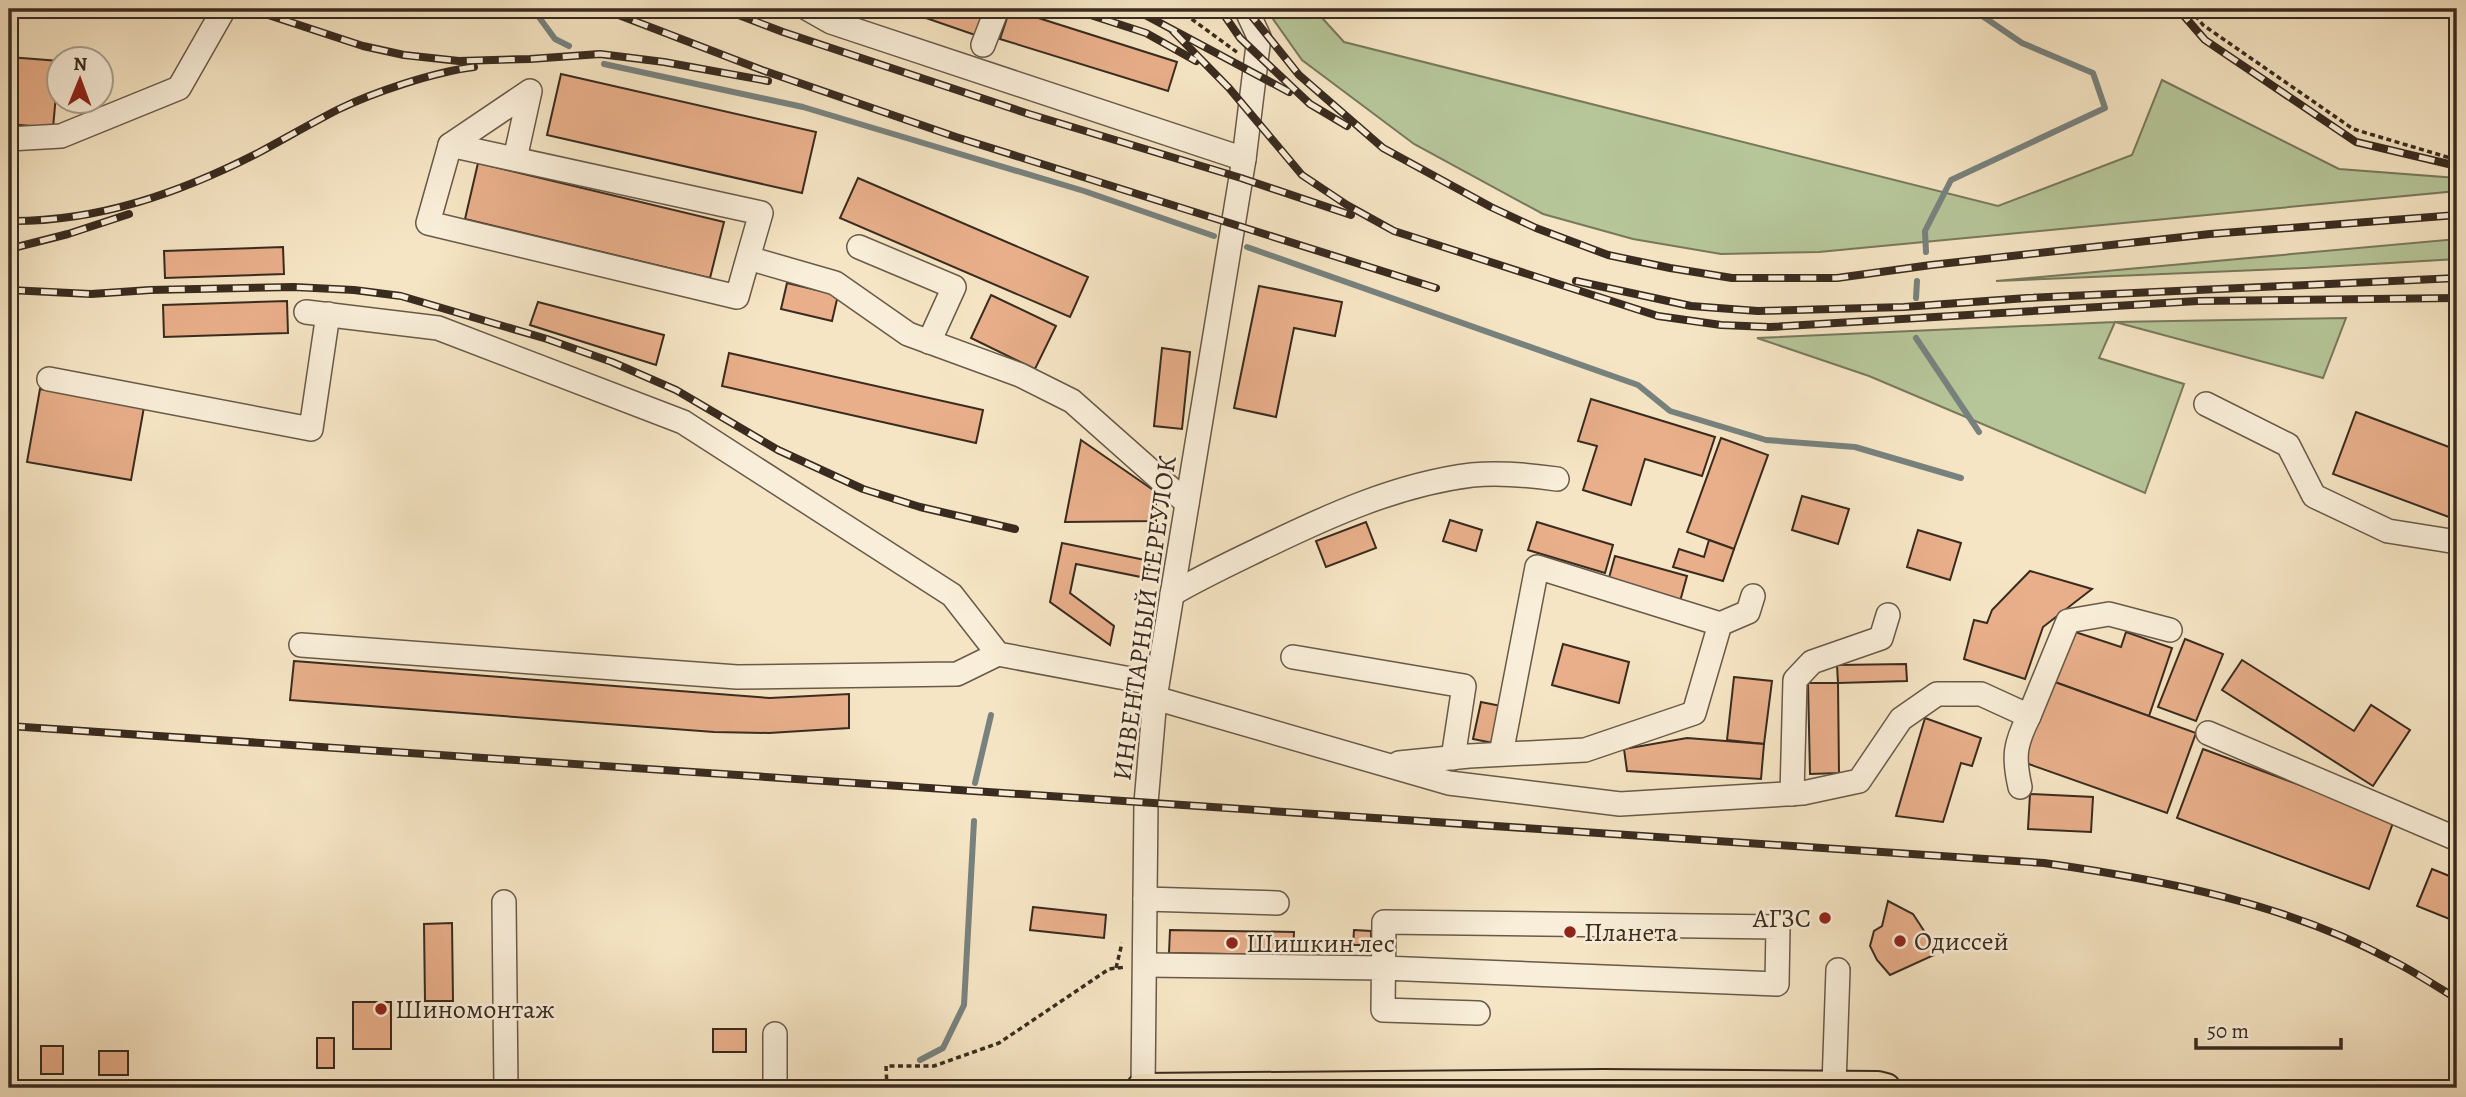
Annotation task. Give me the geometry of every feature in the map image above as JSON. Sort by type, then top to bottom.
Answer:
[{"type":"main road","points":[[1142,1088],[1603,1084],[1834,1085],[1886,1088]]},
{"type":"street","points":[[9,139],[61,136],[179,88],[224,9]]},
{"type":"street","points":[[808,9],[831,22],[1244,159]]},
{"type":"street","points":[[983,45],[998,9]]},
{"type":"street","name":"ИНВЕНТАРНЫЙ ПЕРЕУЛОК","points":[[1142,1088],[1146,803],[1156,691],[1244,159],[1259,37],[1246,9]]},
{"type":"street","points":[[450,145],[761,212],[737,297],[428,223],[450,145],[530,91],[515,159]]},
{"type":"street","points":[[859,247],[954,286],[929,342]]},
{"type":"street","points":[[747,258],[835,284],[908,334],[1020,375],[1072,401],[1187,503]]},
{"type":"street","points":[[49,379],[311,429],[317,313],[438,328],[683,422],[952,595],[998,654],[1156,691],[1449,783],[1620,804],[1792,794],[1858,781],[1901,719],[1937,694],[1981,694],[2029,716]]},
{"type":"street","points":[[2206,404],[2288,445],[2314,495],[2388,531],[2457,542]]},
{"type":"street","points":[[1172,594],[1323,518],[1416,486],[1473,475],[1517,474],[1557,479]]},
{"type":"street","points":[[1501,754],[1537,568],[1720,624],[1748,612],[1753,596]]},
{"type":"street","points":[[2020,787],[2015,763],[2017,741],[2068,621],[2109,614],[2170,630]]},
{"type":"street","points":[[1792,794],[1795,680],[1812,662],[1881,638],[1888,615]]},
{"type":"street","points":[[1385,765],[1501,754],[1585,750],[1694,713],[1720,624]]},
{"type":"street","points":[[301,645],[737,677],[957,674],[998,654]]},
{"type":"street","points":[[1293,657],[1464,686],[1453,758]]},
{"type":"street","points":[[2208,733],[2457,839]]},
{"type":"street","points":[[1145,899],[1277,903]]},
{"type":"street","points":[[504,902],[506,1088]]},
{"type":"street","points":[[1144,965],[1383,968],[1777,984],[1777,927],[1384,922],[1383,968],[1383,1010],[1478,1013]]},
{"type":"street","points":[[1834,1085],[1838,970]]},
{"type":"street","points":[[775,1034],[775,1088]]},
{"type":"path","points":[[1178,9],[1255,65]]},
{"type":"path","points":[[2190,9],[2203,24],[2353,129],[2457,160]]},
{"type":"path","points":[[887,1088],[886,1066],[934,1066],[999,1043],[1109,969],[1144,965]]},
{"type":"green space","points":[[1266,9],[1314,9],[1344,42],[1998,206],[2132,155],[2162,80],[2339,169],[2457,178],[2457,191],[1819,252],[1721,254],[1633,239],[1543,214],[1414,144],[1302,60]]},
{"type":"green space","points":[[2457,239],[2457,259],[1996,281]]},
{"type":"green space","points":[[2346,318],[2323,378],[2115,322]]},
{"type":"green space","points":[[2115,322],[2099,358],[2184,384],[2145,493],[1869,376],[1757,338]]},
{"type":"building","points":[[900,9],[984,9],[975,35]]},
{"type":"building","points":[[1010,9],[1177,62],[1168,91],[1000,39]]},
{"type":"building","points":[[9,57],[46,60],[46,116],[54,116],[53,128],[9,124]]},
{"type":"building","points":[[561,74],[816,132],[802,193],[547,135]]},
{"type":"building","points":[[478,163],[724,222],[710,278],[465,219]]},
{"type":"building","points":[[858,178],[1088,277],[1070,317],[840,218]]},
{"type":"building","points":[[283,247],[284,274],[165,278],[164,251]]},
{"type":"building","points":[[787,283],[838,295],[832,321],[781,309]]},
{"type":"building","points":[[1259,286],[1342,302],[1335,336],[1294,328],[1276,417],[1234,408]]},
{"type":"building","points":[[991,295],[1056,326],[1035,369],[971,338]]},
{"type":"building","points":[[287,301],[288,333],[164,337],[163,305]]},
{"type":"building","points":[[538,302],[664,335],[656,365],[530,325]]},
{"type":"building","points":[[1162,348],[1190,352],[1182,429],[1154,426]]},
{"type":"building","points":[[729,353],[983,410],[976,443],[722,386]]},
{"type":"building","points":[[40,389],[144,407],[131,480],[27,462]]},
{"type":"building","points":[[1591,399],[1715,437],[1702,476],[1645,459],[1631,505],[1583,490],[1597,446],[1578,441]]},
{"type":"building","points":[[2356,412],[2457,450],[2457,520],[2333,474]]},
{"type":"building","points":[[1721,438],[1768,455],[1734,549],[1687,532]]},
{"type":"building","points":[[1081,440],[1156,492],[1156,521],[1065,522]]},
{"type":"building","points":[[1802,496],[1849,509],[1838,544],[1792,530]]},
{"type":"building","points":[[1450,520],[1482,530],[1476,551],[1443,541]]},
{"type":"building","points":[[1366,522],[1376,548],[1326,567],[1316,541]]},
{"type":"building","points":[[1537,522],[1613,545],[1605,573],[1528,550]]},
{"type":"building","points":[[1918,530],[1961,543],[1950,580],[1907,567]]},
{"type":"building","points":[[1709,540],[1734,549],[1723,581],[1673,567],[1679,549],[1704,557]]},
{"type":"building","points":[[1062,543],[1150,561],[1146,578],[1076,564],[1070,593],[1114,626],[1110,645],[1050,602]]},
{"type":"building","points":[[1615,556],[1687,576],[1679,605],[1607,585]]},
{"type":"building","points":[[2030,571],[2092,589],[2043,627],[2025,679],[1964,659],[1974,620],[1987,623],[1992,610]]},
{"type":"building","points":[[2069,630],[2121,647],[2126,632],[2172,648],[2149,716],[2052,681]]},
{"type":"building","points":[[2185,639],[2223,654],[2196,721],[2158,707]]},
{"type":"building","points":[[1563,644],[1629,662],[1619,703],[1552,685]]},
{"type":"building","points":[[2242,660],[2354,731],[2371,705],[2410,730],[2373,786],[2222,690]]},
{"type":"building","points":[[294,661],[770,698],[849,694],[849,728],[769,733],[714,732],[290,700]]},
{"type":"building","points":[[1906,664],[1907,681],[1838,683],[1837,665]]},
{"type":"building","points":[[1734,677],[1772,681],[1764,744],[1727,740]]},
{"type":"building","points":[[2052,681],[2196,733],[2167,813],[2023,762]]},
{"type":"building","points":[[1808,683],[1838,683],[1839,773],[1810,774]]},
{"type":"building","points":[[1481,702],[1501,706],[1493,743],[1473,739]]},
{"type":"building","points":[[1925,718],[1981,738],[1972,766],[1961,763],[1943,822],[1896,816]]},
{"type":"building","points":[[1687,738],[1764,744],[1761,779],[1627,771],[1624,749]]},
{"type":"building","points":[[2203,749],[2394,820],[2369,889],[2177,818]]},
{"type":"building","points":[[2030,794],[2093,797],[2091,832],[2028,829]]},
{"type":"building","points":[[2432,869],[2457,879],[2457,922],[2417,906]]},
{"type":"building","name":"Одиссей","points":[[1888,901],[1913,914],[1928,937],[1934,955],[1890,975],[1877,960],[1870,946],[1874,931],[1882,926]]},
{"type":"building","points":[[1033,907],[1106,915],[1104,938],[1030,930]]},
{"type":"building","points":[[452,923],[453,1001],[425,1001],[424,924]]},
{"type":"building","name":"Шишкин лес","points":[[1170,930],[1294,932],[1293,955],[1169,953]]},
{"type":"building","points":[[1354,930],[1371,931],[1371,945],[1353,945]]},
{"type":"building","points":[[353,1002],[391,1002],[391,1049],[353,1049]]},
{"type":"building","points":[[713,1029],[746,1029],[746,1052],[713,1052]]},
{"type":"building","points":[[317,1038],[334,1038],[334,1068],[317,1068]]},
{"type":"building","points":[[41,1046],[63,1046],[63,1074],[41,1074]]},
{"type":"building","points":[[99,1051],[128,1051],[128,1075],[99,1075]]},
{"type":"waterway","points":[[533,9],[555,39],[569,46]]},
{"type":"waterway","points":[[1926,252],[1925,231],[1951,180],[2105,108],[2093,73],[2022,43],[1972,9]]},
{"type":"waterway","points":[[604,64],[803,107],[1084,191],[1214,236]]},
{"type":"waterway","points":[[1247,247],[1638,385],[1670,411],[1766,440],[1855,447],[1961,478]]},
{"type":"waterway","points":[[1916,298],[1917,281]]},
{"type":"waterway","points":[[1916,338],[1979,432]]},
{"type":"waterway","points":[[975,783],[991,715]]},
{"type":"waterway","points":[[920,1060],[943,1048],[964,1005],[974,821]]},
{"type":"railway","points":[[250,9],[363,46],[404,55],[459,61],[600,54],[664,62],[768,81]]},
{"type":"railway","points":[[603,9],[762,70],[956,137],[1436,288]]},
{"type":"railway","points":[[723,9],[783,32],[1029,114],[1241,178],[1351,215]]},
{"type":"railway","points":[[1072,9],[1146,33],[1196,61]]},
{"type":"railway","points":[[1134,9],[1289,92]]},
{"type":"railway","points":[[1220,9],[1240,38],[1310,104],[1347,126]]},
{"type":"railway","points":[[1246,9],[1299,75],[1383,148],[1491,207],[1536,228],[1608,255],[1670,268],[1732,278],[1837,278],[2210,234],[2457,215]]},
{"type":"railway","points":[[2178,9],[2205,40],[2356,142],[2457,166]]},
{"type":"railway","points":[[1173,31],[1229,88],[1302,175],[1347,205],[1394,231],[1658,316],[1721,325],[1770,327],[2198,301],[2457,298]]},
{"type":"railway","points":[[9,221],[74,216],[106,210],[168,192],[229,167],[368,96],[423,78],[474,67]]},
{"type":"railway","points":[[9,249],[68,234],[129,214]]},
{"type":"railway","points":[[1576,281],[1691,306],[1758,311],[1904,307],[2027,298],[2457,278]]},
{"type":"railway","points":[[9,290],[91,294],[294,287],[401,296],[547,339],[612,362],[676,390],[778,450],[863,489],[920,507],[1015,529]]},
{"type":"railway","points":[[9,726],[2044,863],[2179,886],[2267,909],[2352,941],[2409,970],[2457,999]]},
{"type":"place","name":"АГЗС","points":[[1825,918]]},
{"type":"place","name":"Планета","points":[[1570,932]]},
{"type":"place","name":"Одиссей","points":[[1900,941]]},
{"type":"place","name":"Шишкин лес","points":[[1232,943]]},
{"type":"place","name":"Шиномонтаж","points":[[381,1009]]}]
